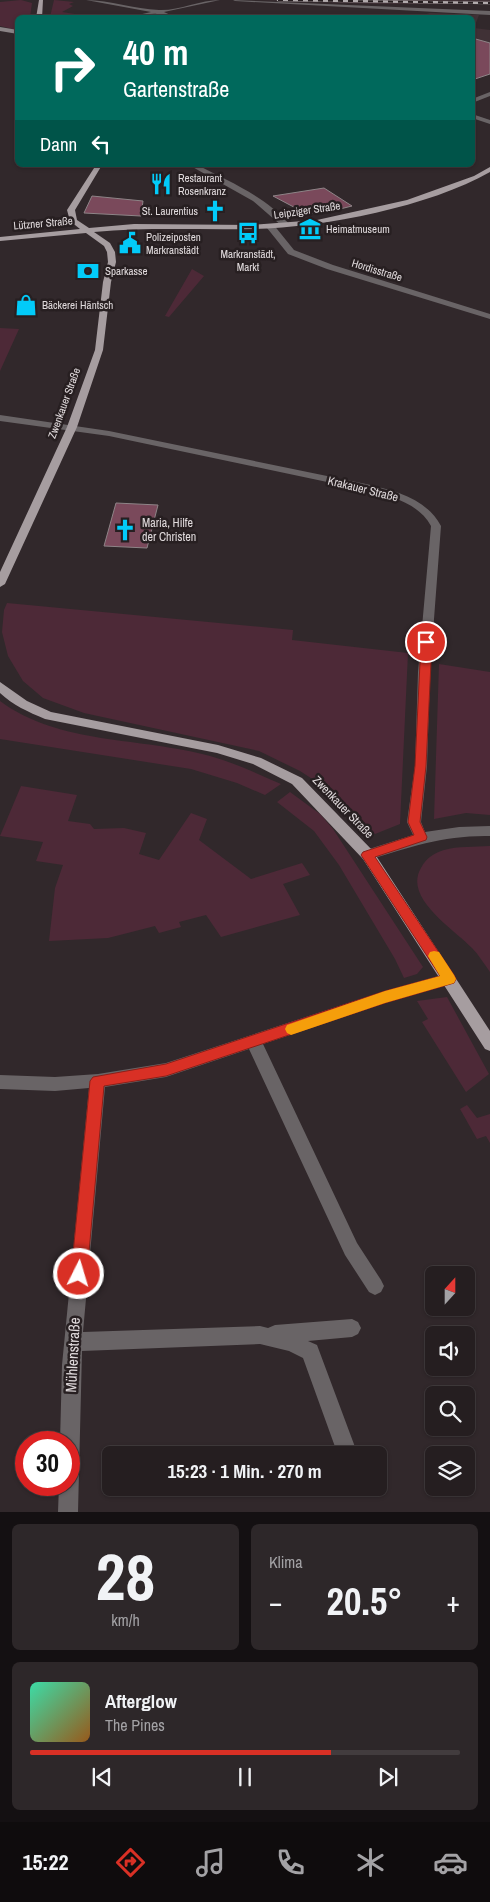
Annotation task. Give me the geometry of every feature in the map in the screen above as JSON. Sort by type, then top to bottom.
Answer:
[{"type":"main road","points":[[38,15],[41,0]]},
{"type":"main road","points":[[0,29],[15,32]]},
{"type":"main road","name":"Zwenkauer Straße","points":[[0,584],[72,427],[99,350],[107,282],[112,262],[111,252],[107,245],[74,221],[71,210],[98,167]]},
{"type":"main road","name":"Leipziger Straße","points":[[88,230],[134,226],[270,226],[317,222],[409,202],[468,180],[490,169]]},
{"type":"main road","name":"Lützner Straße","points":[[0,239],[88,230]]},
{"type":"main road","name":"Zwenkauer Straße","points":[[0,686],[30,709],[49,716],[218,749],[258,761],[297,781],[368,855],[490,1044]]},
{"type":"street","points":[[88,0],[157,11],[167,15]]},
{"type":"street","points":[[140,15],[218,0]]},
{"type":"street","points":[[235,0],[490,13]]},
{"type":"street","points":[[410,15],[427,10]]},
{"type":"street","points":[[475,100],[490,94]]},
{"type":"street","points":[[475,117],[490,122]]},
{"type":"street","points":[[196,167],[236,188],[280,218],[286,225]]},
{"type":"street","name":"Hordisstraße","points":[[270,226],[291,252],[330,267],[490,317]]},
{"type":"street","name":"Krakauer Straße","points":[[0,418],[72,427],[391,494],[408,500],[430,515],[436,526],[428,611],[420,766],[414,822],[421,837]]},
{"type":"street","points":[[368,855],[421,837],[490,831]]},
{"type":"street","points":[[0,1082],[55,1084],[98,1081],[166,1070],[393,994],[449,979]]},
{"type":"street","points":[[254,1042],[351,1249],[375,1286]]},
{"type":"street","name":"Mühlenstraße","points":[[70,1431],[73,1342],[98,1081]]},
{"type":"street","points":[[73,1342],[260,1335],[352,1328]]},
{"type":"street","points":[[260,1335],[292,1342],[310,1352],[345,1446]]},
{"type":"street","points":[[68,1512],[69,1496]]},
{"type":"shaded area","points":[[21,0],[32,3],[30,15],[15,15],[15,30],[0,26],[0,2]]},
{"type":"shaded area","points":[[54,0],[74,2],[69,4],[73,6],[62,12],[81,15],[50,15]]},
{"type":"shaded area","points":[[261,0],[490,0],[490,4],[378,4]]},
{"type":"shaded area","points":[[430,13],[479,15],[475,25],[475,15],[423,15]]},
{"type":"shaded area","points":[[475,28],[490,30],[490,63],[475,59]]},
{"type":"shaded area","points":[[192,269],[204,276],[169,317],[165,316]]},
{"type":"shaded area","points":[[0,328],[19,329],[0,371]]},
{"type":"shaded area","points":[[7,603],[293,630],[292,640],[408,653],[400,824],[375,834],[331,791],[300,771],[259,751],[84,713],[43,698],[23,681],[8,656],[2,632],[4,610]]},
{"type":"shaded area","points":[[439,664],[490,672],[490,815],[466,813],[434,819]]},
{"type":"shaded area","points":[[0,701],[23,715],[74,733],[184,750],[210,756],[237,765],[281,784],[265,795],[237,783],[191,769],[0,739]]},
{"type":"shaded area","points":[[21,786],[77,795],[68,821],[90,824],[94,829],[124,828],[146,833],[139,854],[159,860],[191,813],[207,819],[199,840],[251,879],[302,863],[310,875],[283,884],[300,915],[221,937],[206,915],[179,922],[181,927],[159,933],[155,926],[108,938],[49,941],[55,888],[63,865],[36,861],[43,842],[0,836]]},
{"type":"shaded area","points":[[290,792],[320,814],[333,829],[423,967],[417,974],[404,978],[395,959],[339,865],[314,831],[277,802]]},
{"type":"shaded area","points":[[490,846],[490,972],[475,951],[443,922],[424,901],[417,879],[423,864],[437,853],[455,848]]},
{"type":"shaded area","points":[[447,997],[489,1074],[466,1092],[422,1022],[428,1019],[417,1001]]},
{"type":"shaded area","points":[[467,1105],[477,1118],[490,1114],[490,1143],[486,1136],[477,1139],[460,1109]]},
{"type":"building","points":[[475,39],[490,43],[490,74],[475,79]]},
{"type":"building","points":[[324,188],[352,206],[324,213],[305,213],[273,196]]},
{"type":"building","points":[[92,196],[143,201],[141,216],[84,213]]},
{"type":"building","name":"Maria, Hilfe der Christen","points":[[116,503],[158,505],[147,548],[104,546]]},
{"type":"railway","points":[[278,0],[490,3]]},
{"type":"slow traffic","points":[[291,1029],[385,997],[449,979],[434,956]]},
{"type":"place","name":"Restaurant Rosenkranz","points":[[161,184]]},
{"type":"place","name":"St. Laurentius","points":[[215,211]]},
{"type":"place","name":"Heimatmuseum","points":[[310,229]]},
{"type":"place","name":"Markranstädt, Markt","points":[[248,233]]},
{"type":"place","name":"Polizeiposten Markranstädt","points":[[130,243]]},
{"type":"place","name":"Sparkasse","points":[[88,271]]},
{"type":"place","name":"Bäckerei Häntsch","points":[[26,305]]},
{"type":"place","name":"Maria, Hilfe der Christen","points":[[125,530]]},
{"type":"route","points":[[79,1274],[98,1081],[166,1070],[385,997],[449,979],[368,855],[421,837],[414,822],[420,766],[426,642]]}]
